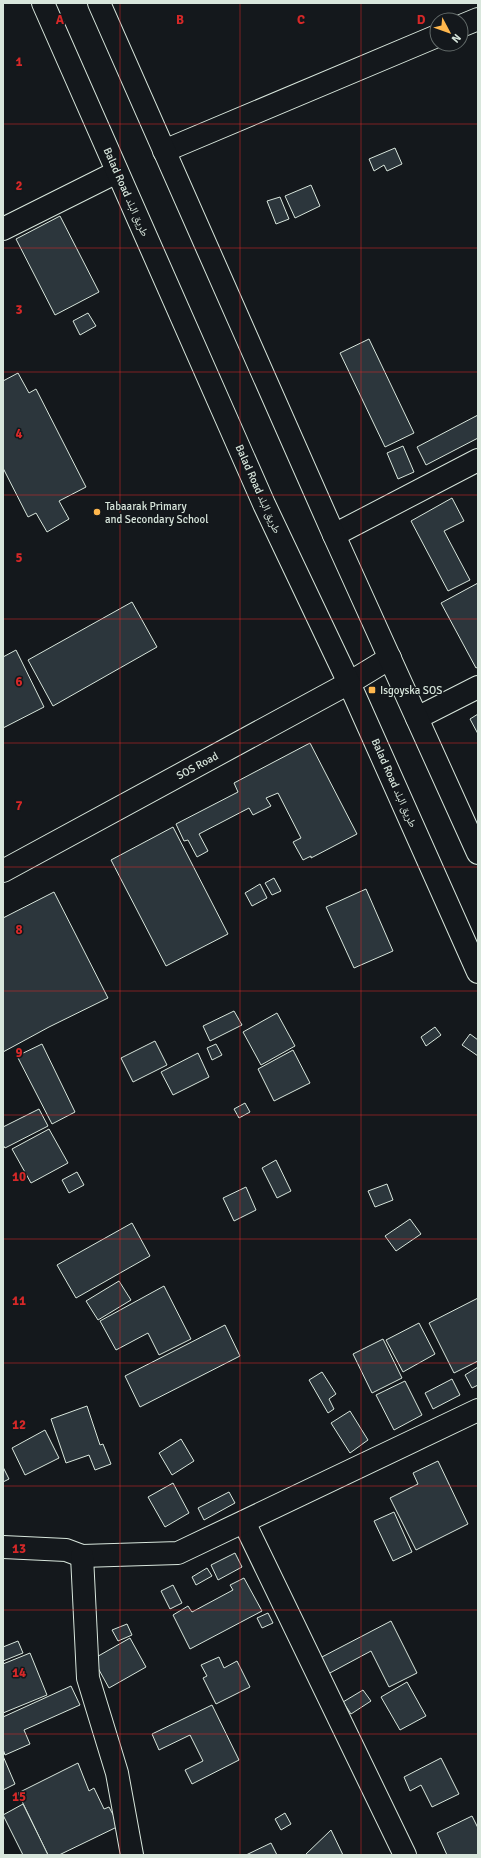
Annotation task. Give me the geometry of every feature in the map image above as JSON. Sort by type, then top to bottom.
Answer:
[{"type":"main road","name":"Balad Road طريق البلد","points":[[43,3],[264,504],[349,683],[478,972]]},
{"type":"main road","points":[[99,3],[334,535],[478,853]]},
{"type":"main road","points":[[164,151],[429,39]]},
{"type":"main road","points":[[3,229],[117,172]]},
{"type":"main road","points":[[334,535],[478,460]]},
{"type":"main road","name":"SOS Road","points":[[3,871],[349,683],[390,658]]},
{"type":"main road","points":[[417,718],[478,687]]},
{"type":"main road","points":[[3,1547],[66,1550],[82,1556],[178,1553],[478,1410]]},
{"type":"main road","points":[[244,1522],[405,1855]]},
{"type":"main road","points":[[82,1556],[88,1678],[117,1773],[132,1855]]},
{"type":"building","points":[[395,148],[402,164],[387,171],[384,165],[374,171],[369,159]]},
{"type":"building","points":[[311,185],[320,206],[295,218],[285,196]]},
{"type":"building","points":[[280,197],[289,219],[276,224],[267,201]]},
{"type":"building","points":[[60,216],[99,292],[55,315],[16,239]]},
{"type":"building","points":[[88,313],[96,326],[80,335],[73,321]]},
{"type":"building","points":[[369,339],[414,433],[385,447],[340,353]]},
{"type":"building","points":[[18,373],[29,393],[36,389],[86,487],[59,501],[69,519],[47,532],[36,513],[28,517],[3,468],[3,381]]},
{"type":"building","points":[[478,415],[478,438],[426,465],[417,447]]},
{"type":"building","points":[[403,446],[414,472],[398,479],[387,453]]},
{"type":"building","points":[[452,498],[464,521],[444,531],[470,580],[448,591],[411,521]]},
{"type":"building","points":[[478,583],[478,667],[476,668],[441,603]]},
{"type":"building","points":[[132,602],[157,647],[53,706],[28,660]]},
{"type":"building","points":[[16,650],[44,707],[3,728],[3,657]]},
{"type":"building","points":[[478,714],[478,734],[470,719]]},
{"type":"building","points":[[310,743],[357,834],[311,858],[311,856],[303,860],[293,842],[301,838],[278,793],[266,798],[271,806],[253,815],[249,808],[199,834],[208,851],[197,857],[188,840],[184,841],[176,824],[238,792],[234,783]]},
{"type":"building","points":[[173,827],[228,934],[166,966],[111,860]]},
{"type":"building","points":[[274,878],[281,891],[272,895],[265,883]]},
{"type":"building","points":[[260,884],[267,898],[252,906],[245,893]]},
{"type":"building","points":[[366,889],[393,951],[354,968],[326,907]]},
{"type":"building","points":[[54,892],[108,998],[3,1052],[3,918]]},
{"type":"building","points":[[234,1011],[242,1025],[210,1041],[203,1026]]},
{"type":"building","points":[[277,1013],[295,1046],[261,1065],[243,1032]]},
{"type":"building","points":[[435,1027],[441,1035],[426,1046],[421,1037]]},
{"type":"building","points":[[470,1034],[478,1040],[478,1056],[462,1045]]},
{"type":"building","points":[[155,1041],[167,1065],[133,1082],[121,1058]]},
{"type":"building","points":[[42,1044],[75,1112],[52,1124],[17,1056]]},
{"type":"building","points":[[216,1044],[222,1055],[212,1060],[207,1048]]},
{"type":"building","points":[[293,1050],[310,1083],[274,1101],[258,1069]]},
{"type":"building","points":[[198,1053],[209,1077],[173,1095],[161,1072]]},
{"type":"building","points":[[245,1103],[250,1112],[239,1118],[234,1109]]},
{"type":"building","points":[[39,1109],[48,1126],[5,1148],[3,1145],[3,1127]]},
{"type":"building","points":[[49,1129],[68,1163],[31,1183],[12,1149]]},
{"type":"building","points":[[276,1160],[291,1191],[277,1198],[262,1168]]},
{"type":"building","points":[[77,1172],[84,1185],[69,1193],[62,1180]]},
{"type":"building","points":[[387,1184],[393,1200],[375,1207],[368,1191]]},
{"type":"building","points":[[246,1187],[256,1210],[234,1221],[223,1198]]},
{"type":"building","points":[[410,1219],[421,1234],[396,1251],[385,1236]]},
{"type":"building","points":[[132,1223],[150,1256],[76,1298],[57,1265]]},
{"type":"building","points":[[119,1281],[131,1300],[98,1320],[86,1301]]},
{"type":"building","points":[[164,1286],[191,1339],[159,1355],[148,1333],[116,1350],[100,1321]]},
{"type":"building","points":[[478,1298],[478,1361],[454,1373],[429,1323]]},
{"type":"building","points":[[419,1323],[435,1354],[403,1372],[386,1340]]},
{"type":"building","points":[[225,1325],[240,1356],[140,1407],[125,1376]]},
{"type":"building","points":[[383,1339],[402,1378],[372,1393],[353,1354]]},
{"type":"building","points":[[478,1367],[478,1385],[472,1388],[465,1375]]},
{"type":"building","points":[[322,1372],[336,1394],[329,1399],[334,1409],[328,1413],[309,1380]]},
{"type":"building","points":[[452,1379],[460,1395],[433,1409],[425,1393]]},
{"type":"building","points":[[405,1381],[422,1415],[394,1430],[376,1395]]},
{"type":"building","points":[[87,1406],[100,1445],[103,1444],[111,1464],[95,1470],[89,1455],[66,1463],[51,1419]]},
{"type":"building","points":[[350,1411],[368,1440],[350,1453],[331,1423]]},
{"type":"building","points":[[45,1430],[59,1458],[25,1475],[12,1448]]},
{"type":"building","points":[[181,1439],[194,1461],[172,1475],[159,1453]]},
{"type":"building","points":[[438,1461],[468,1524],[416,1550],[390,1498],[418,1484],[413,1473]]},
{"type":"building","points":[[3,1467],[9,1479],[3,1482]]},
{"type":"building","points":[[173,1483],[189,1513],[165,1527],[148,1497]]},
{"type":"building","points":[[229,1492],[235,1503],[204,1520],[198,1508]]},
{"type":"building","points":[[394,1512],[412,1552],[393,1561],[374,1521]]},
{"type":"building","points":[[235,1553],[242,1567],[218,1580],[211,1565]]},
{"type":"building","points":[[207,1568],[212,1576],[196,1585],[192,1577]]},
{"type":"building","points":[[244,1578],[262,1611],[190,1649],[173,1615],[188,1606],[192,1612],[233,1590],[230,1585]]},
{"type":"building","points":[[173,1585],[182,1603],[170,1609],[161,1591]]},
{"type":"building","points":[[268,1613],[273,1623],[262,1628],[257,1618]]},
{"type":"building","points":[[391,1621],[417,1673],[389,1687],[371,1651],[328,1674],[320,1658]]},
{"type":"building","points":[[127,1624],[132,1635],[118,1641],[112,1630]]},
{"type":"building","points":[[130,1638],[146,1667],[109,1688],[93,1659]]},
{"type":"building","points":[[18,1641],[23,1653],[3,1661],[3,1647]]},
{"type":"building","points":[[30,1653],[47,1695],[3,1713],[3,1664]]},
{"type":"building","points":[[219,1657],[224,1668],[237,1661],[250,1687],[216,1704],[203,1678],[207,1676],[201,1665]]},
{"type":"building","points":[[407,1682],[426,1716],[400,1730],[381,1697]]},
{"type":"building","points":[[71,1686],[80,1705],[24,1730],[30,1744],[5,1755],[3,1749],[3,1717]]},
{"type":"building","points":[[363,1690],[371,1701],[351,1714],[343,1702]]},
{"type":"building","points":[[212,1705],[239,1760],[192,1784],[185,1770],[203,1761],[190,1735],[159,1750],[152,1734]]},
{"type":"building","points":[[3,1756],[15,1784],[3,1790]]},
{"type":"building","points":[[441,1758],[459,1794],[432,1807],[421,1785],[410,1791],[404,1777]]},
{"type":"building","points":[[78,1763],[89,1791],[94,1788],[104,1809],[109,1807],[119,1826],[59,1855],[48,1855],[18,1793]]},
{"type":"building","points":[[23,1804],[48,1855],[23,1855],[3,1815]]},
{"type":"building","points":[[285,1813],[291,1824],[281,1830],[275,1819]]},
{"type":"building","points":[[472,1816],[478,1828],[478,1855],[447,1855],[437,1833]]},
{"type":"building","points":[[331,1830],[343,1855],[305,1855]]},
{"type":"building","points":[[271,1843],[277,1855],[246,1855]]},
{"type":"place","name":"Tabaarak Primary and Secondary School","points":[[97,512]]},
{"type":"place","name":"Isgoyska SOS","points":[[372,690]]}]
